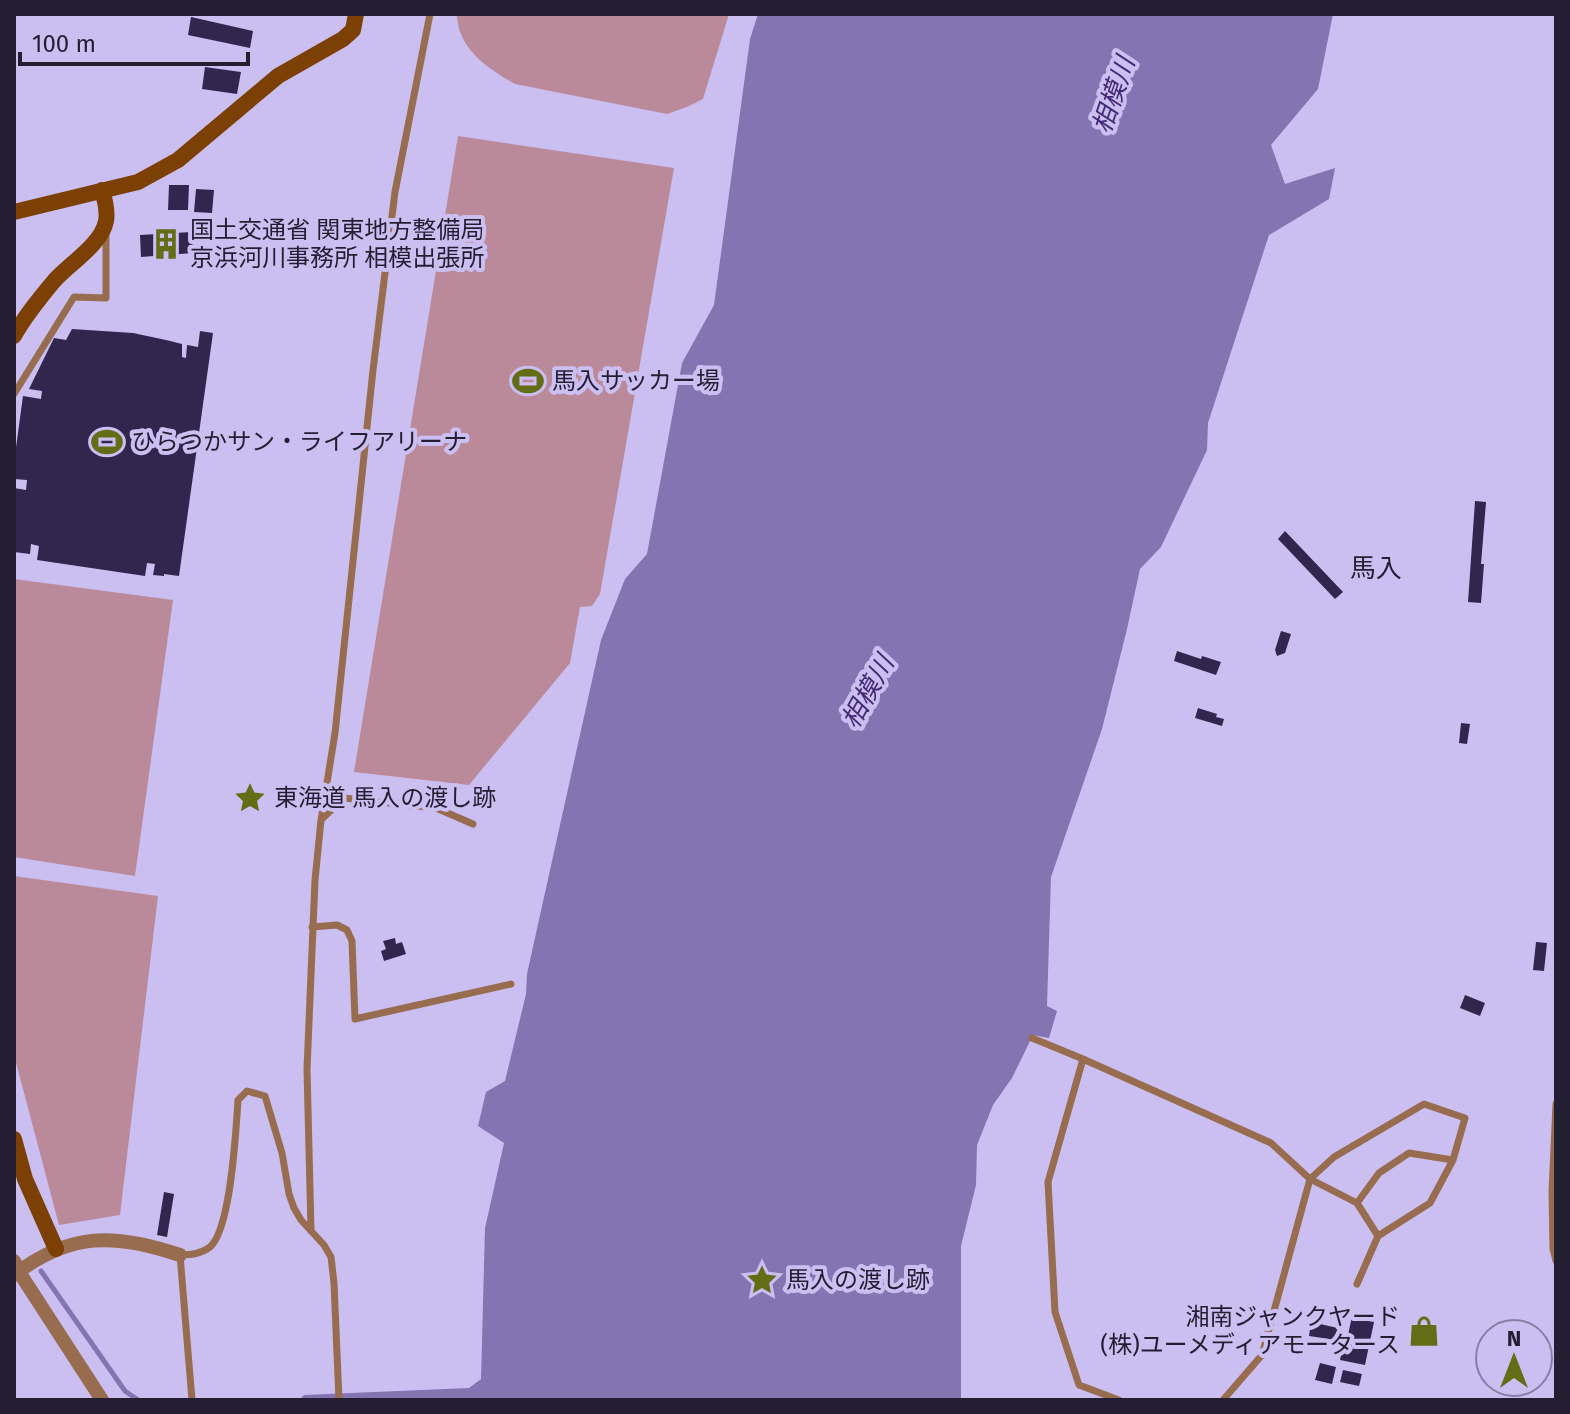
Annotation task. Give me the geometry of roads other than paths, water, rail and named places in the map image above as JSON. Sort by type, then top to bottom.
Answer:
[{"type":"street","points":[[14,212],[138,182],[178,160],[278,76],[343,39],[353,30],[356,14]]},
{"type":"street","points":[[14,336],[55,280],[99,238],[106,223],[107,210],[102,190]]},
{"type":"street","points":[[14,1139],[25,1179],[56,1249]]},
{"type":"street","points":[[102,1400],[16,1270],[56,1249],[106,1239],[153,1246],[180,1255]]},
{"type":"lane","points":[[311,1231],[307,1069],[315,880],[335,733],[395,192],[430,14]]},
{"type":"lane","points":[[14,394],[74,297],[106,298],[106,223]]},
{"type":"lane","points":[[321,820],[344,798],[436,808],[473,824]]},
{"type":"lane","points":[[312,927],[337,925],[347,930],[352,941],[355,1019],[511,984]]},
{"type":"lane","points":[[1032,1038],[1271,1143],[1310,1179],[1357,1203],[1378,1236]]},
{"type":"lane","points":[[1083,1059],[1048,1182],[1055,1312],[1079,1385],[1119,1400]]},
{"type":"lane","points":[[192,1400],[180,1255],[195,1254],[209,1248],[218,1235],[227,1197],[238,1100],[247,1091],[265,1096],[294,1208],[331,1257],[339,1400]]},
{"type":"lane","points":[[1223,1400],[1262,1355],[1310,1179],[1334,1157],[1424,1104],[1465,1118],[1453,1160],[1430,1203],[1378,1236],[1357,1284]]},
{"type":"lane","points":[[1556,1104],[1552,1192],[1556,1261]]},
{"type":"lane","points":[[1357,1203],[1379,1173],[1409,1153],[1453,1160]]},
{"type":"water","name":"相模川","points":[[758,14],[1333,14],[1318,89],[1271,145],[1285,184],[1335,168],[1329,199],[1269,235],[1208,423],[1207,450],[1161,547],[1140,569],[1102,729],[1051,877],[1047,1006],[1057,1011],[1049,1038],[1033,1035],[1012,1078],[993,1105],[977,1145],[976,1185],[961,1246],[961,1400],[299,1400],[304,1395],[469,1388],[481,1379],[485,1228],[504,1143],[478,1126],[486,1092],[505,1081],[601,640],[625,579],[647,554],[682,363],[714,305],[750,39]]},
{"type":"waterway","points":[[41,1271],[125,1391],[138,1400]]},
{"type":"place","name":"国土交通省 関東地方整備局 京浜河川事務所 相模出張所","points":[[166,244]]},
{"type":"place","name":"馬入サッカー場","points":[[528,381]]},
{"type":"place","name":"ひらつかサン・ライフアリーナ","points":[[107,442]]},
{"type":"place","name":"東海道 馬入の渡し跡","points":[[250,798]]},
{"type":"place","name":"馬入の渡し跡","points":[[762,1280]]},
{"type":"place","name":"湘南ジャンクヤード (株)ユーメディアモータース","points":[[1424,1331]]},
{"type":"district","name":"馬入","points":[[1376,568]]}]
